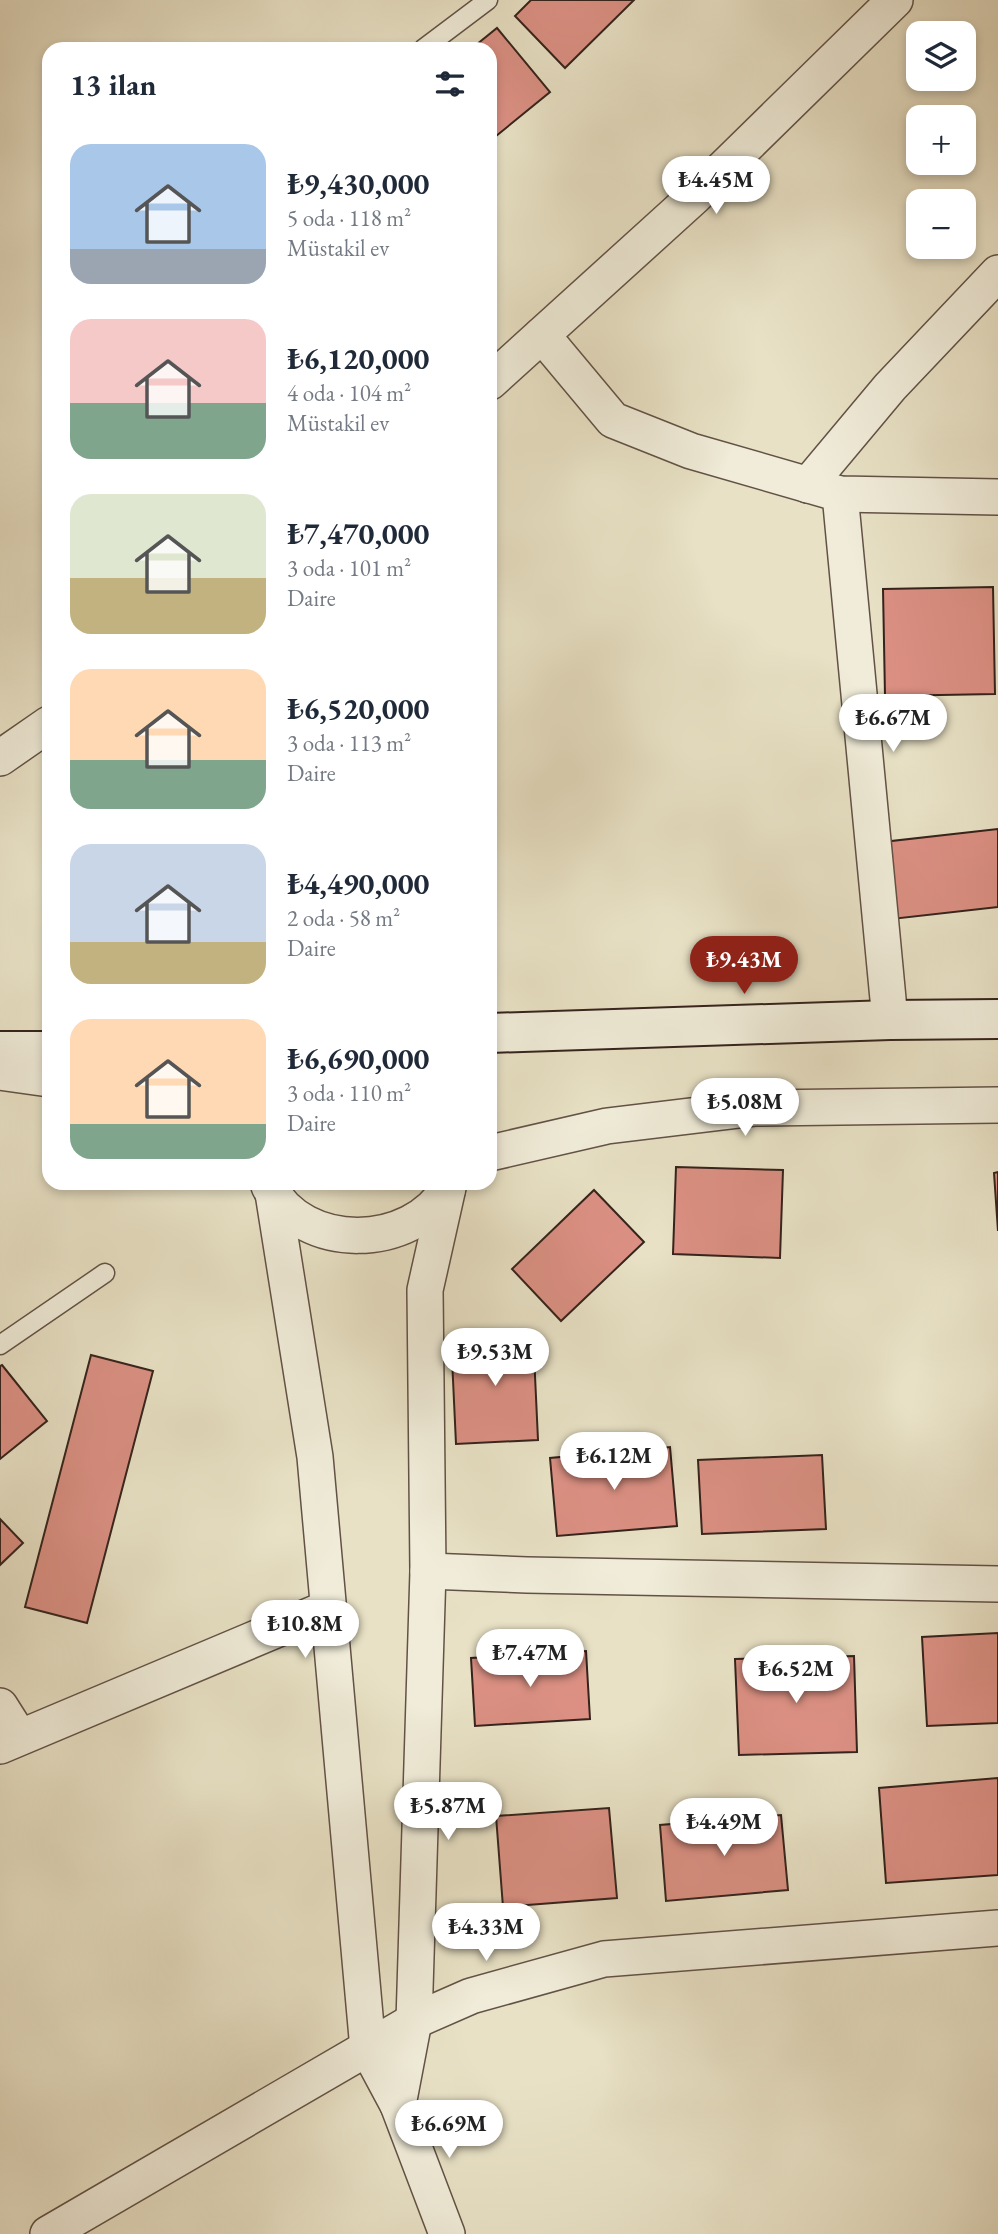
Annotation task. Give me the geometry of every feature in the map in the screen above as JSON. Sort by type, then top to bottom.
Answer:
[{"type":"main road","points":[[497,1033],[998,1019]]},
{"type":"main road","points":[[0,1051],[42,1051]]},
{"type":"street","points":[[497,376],[694,197],[895,0]]},
{"type":"street","points":[[890,1020],[824,489],[890,387],[998,273]]},
{"type":"street","points":[[542,335],[613,420],[691,451],[824,489],[998,497]]},
{"type":"street","points":[[0,758],[42,729]]},
{"type":"street","points":[[0,1072],[42,1078]]},
{"type":"street","points":[[497,1151],[607,1126],[756,1108],[998,1105]]},
{"type":"street","points":[[270,1190],[315,1457],[368,2049],[398,2105],[447,2234]]},
{"type":"street","points":[[272,1190],[297,1217],[327,1232],[360,1237],[394,1231],[423,1216],[446,1190]]},
{"type":"street","points":[[398,2105],[415,2021],[428,1571],[425,1290],[448,1190]]},
{"type":"street","points":[[428,1571],[582,1577],[998,1584]]},
{"type":"street","points":[[0,1706],[9,1741],[328,1608]]},
{"type":"street","points":[[48,2234],[415,2021],[471,1996],[604,1959],[998,1928]]},
{"type":"lane","points":[[432,42],[488,0]]},
{"type":"lane","points":[[0,1345],[105,1273]]},
{"type":"building","points":[[531,0],[634,0],[565,68],[515,16]]},
{"type":"building","points":[[497,28],[550,92],[497,135],[497,42],[480,42]]},
{"type":"building","points":[[993,587],[995,694],[885,696],[883,589]]},
{"type":"building","points":[[998,829],[998,907],[892,919],[883,842]]},
{"type":"building","points":[[676,1167],[783,1170],[780,1258],[673,1254]]},
{"type":"building","points":[[998,1172],[998,1231],[994,1173]]},
{"type":"building","points":[[594,1190],[644,1242],[561,1321],[512,1269]]},
{"type":"building","points":[[533,1333],[538,1440],[456,1444],[451,1337]]},
{"type":"building","points":[[91,1355],[153,1371],[87,1623],[25,1607]]},
{"type":"building","points":[[2,1365],[47,1421],[0,1459],[0,1366]]},
{"type":"building","points":[[670,1447],[677,1526],[557,1536],[550,1458]]},
{"type":"building","points":[[822,1455],[826,1529],[702,1534],[698,1460]]},
{"type":"building","points":[[0,1519],[23,1543],[0,1565]]},
{"type":"building","points":[[998,1633],[998,1723],[927,1726],[922,1637]]},
{"type":"building","points":[[586,1651],[590,1719],[475,1726],[471,1658]]},
{"type":"building","points":[[854,1656],[857,1752],[739,1755],[735,1659]]},
{"type":"building","points":[[998,1778],[998,1875],[886,1883],[879,1788]]},
{"type":"building","points":[[609,1808],[617,1898],[503,1907],[496,1816]]},
{"type":"building","points":[[781,1815],[788,1890],[666,1901],[660,1825]]}]
